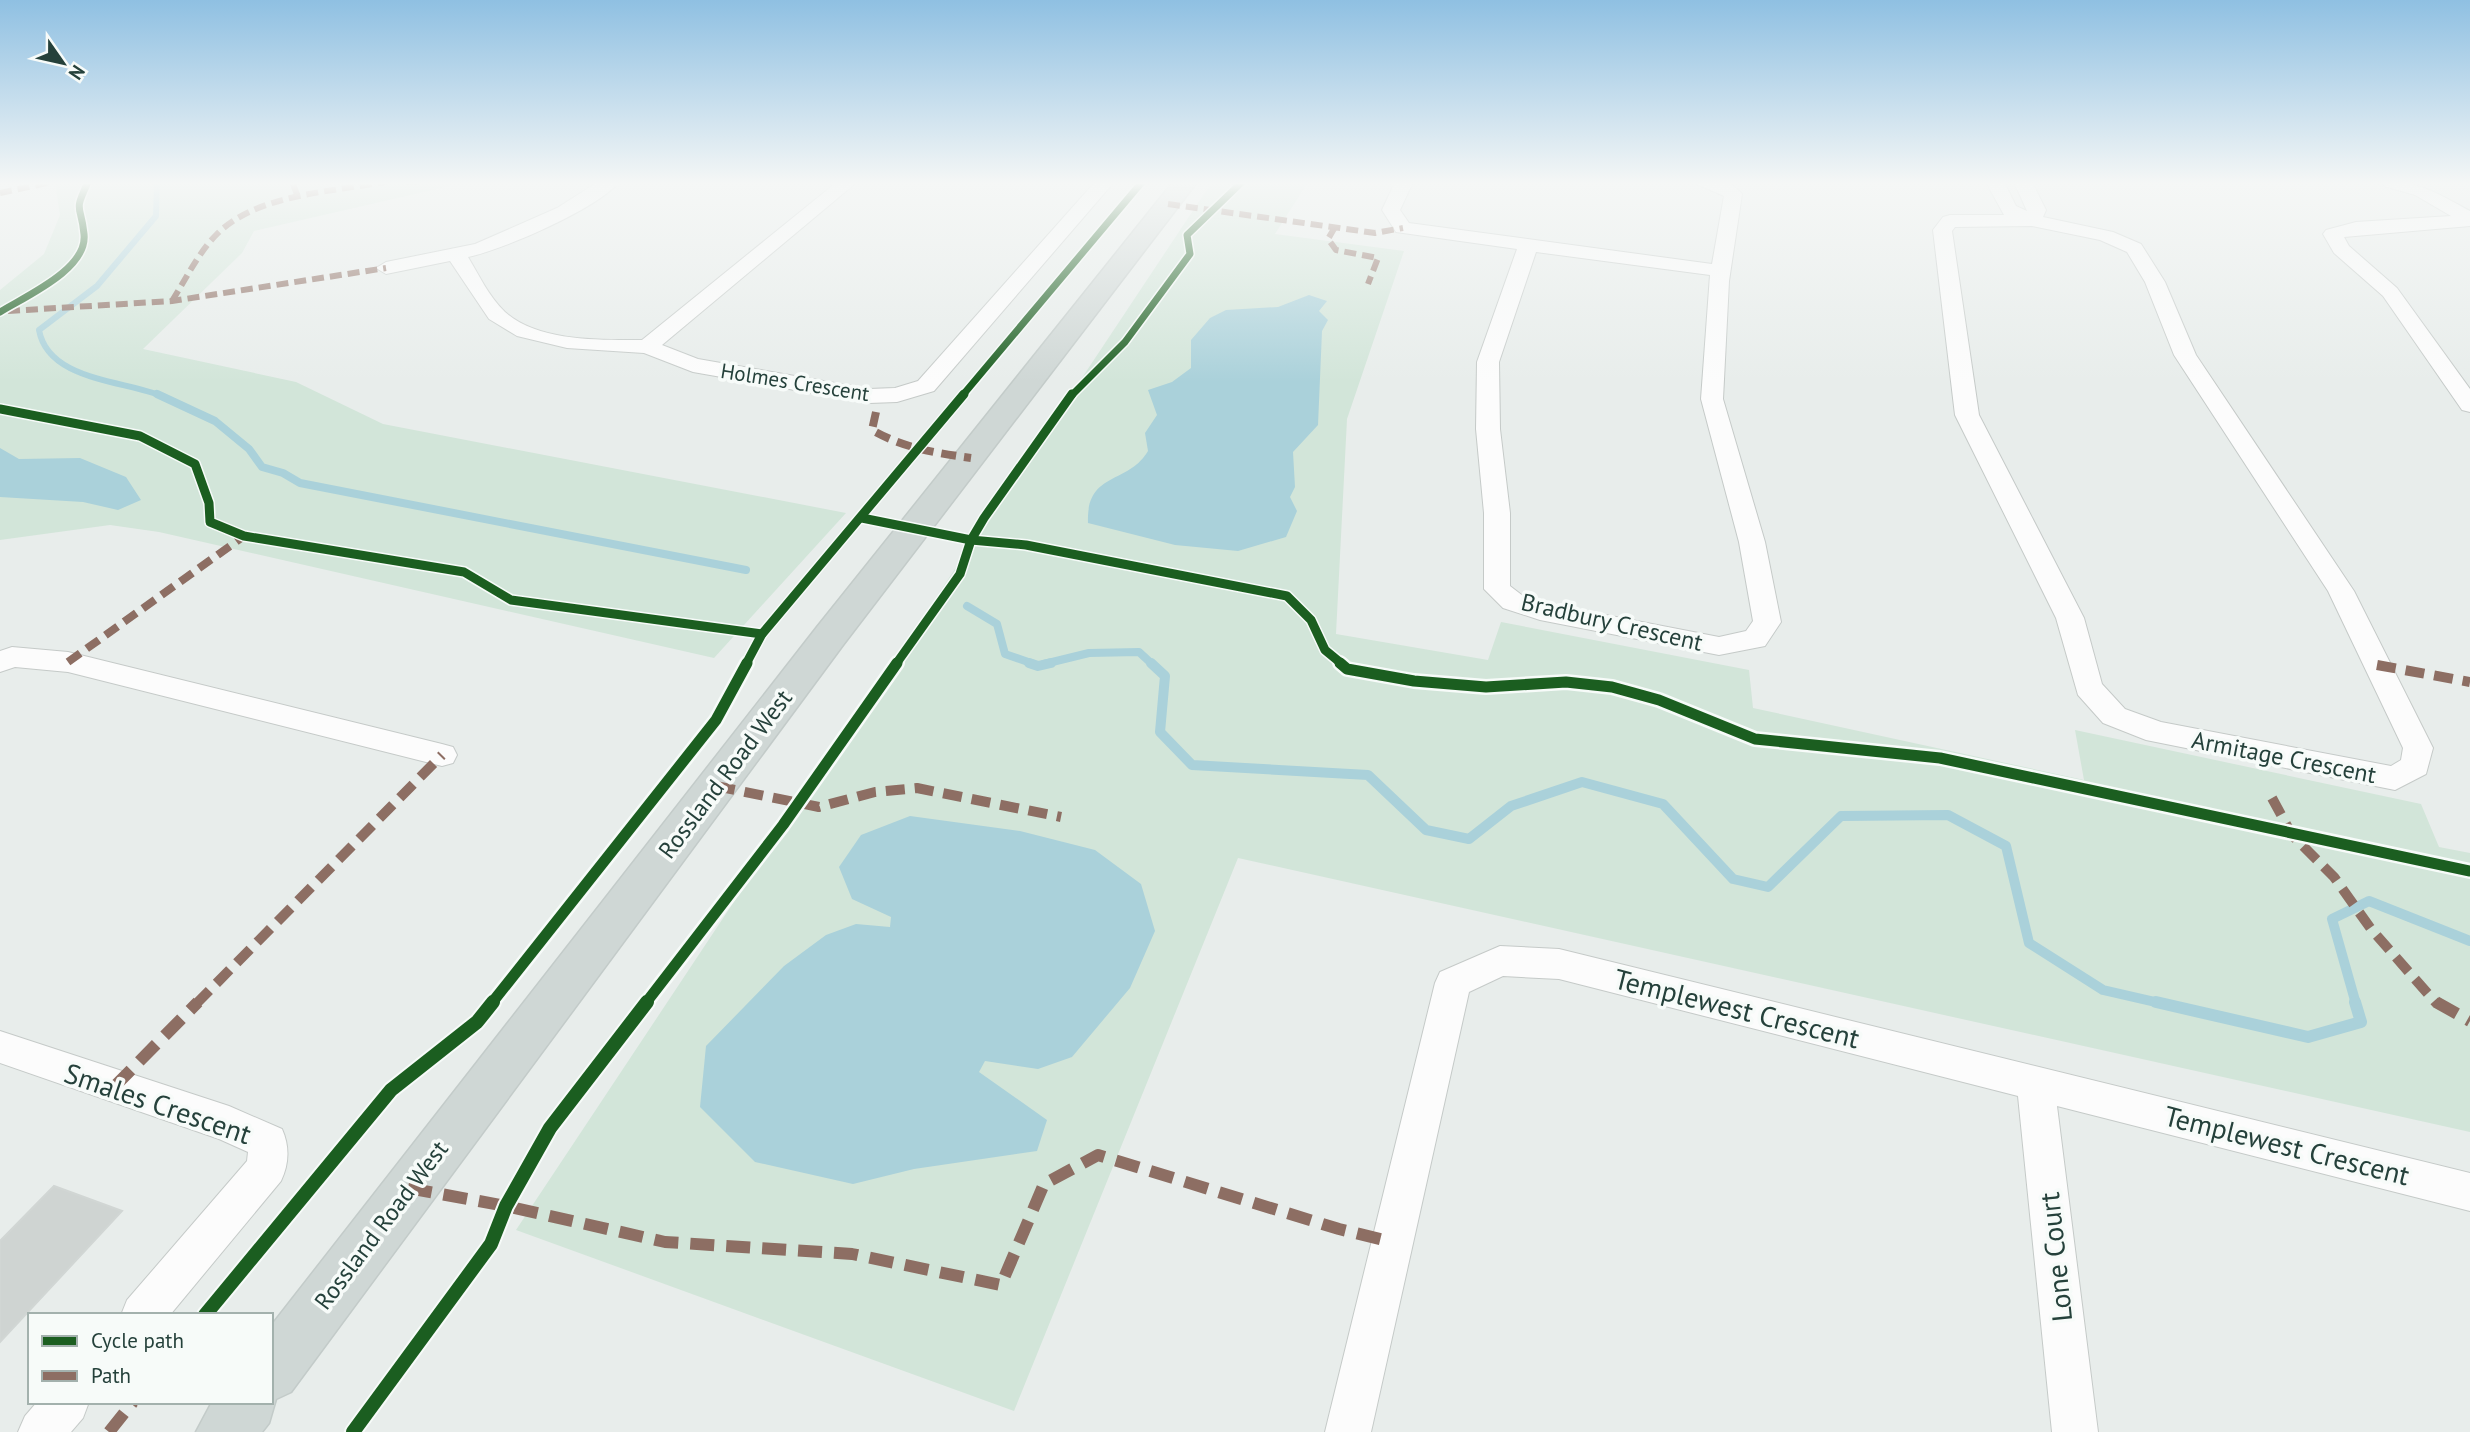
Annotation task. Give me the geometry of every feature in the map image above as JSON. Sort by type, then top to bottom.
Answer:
[{"type":"main road","name":"Rossland Road West","points":[[273,1369],[852,607],[1133,249]]},
{"type":"main road","points":[[226,1432],[247,1404]]},
{"type":"street","points":[[387,268],[457,256],[477,249]]},
{"type":"street","points":[[457,256],[498,318],[543,338],[610,347],[647,347],[767,249]]},
{"type":"street","name":"Holmes Crescent","points":[[647,347],[693,365],[869,396],[897,395],[926,386],[1046,249]]},
{"type":"street","name":"Bradbury Crescent","points":[[1527,249],[1488,362],[1488,429],[1497,513],[1497,589],[1513,602],[1540,611],[1719,646],[1755,639],[1767,622],[1752,542],[1712,399],[1724,249]]},
{"type":"street","points":[[1550,249],[1721,271]]},
{"type":"street","name":"Armitage Crescent","points":[[1944,249],[1967,415],[2070,618],[2088,688],[2114,716],[2157,732],[2395,778],[2415,766],[2418,748],[2342,590],[2185,355],[2155,282],[2135,249]]},
{"type":"street","points":[[2342,249],[2390,292],[2470,405]]},
{"type":"street","points":[[0,662],[12,657],[68,662],[442,755]]},
{"type":"street","name":"Templewest Crescent","points":[[1348,1432],[1452,983],[1500,961],[1559,964],[2470,1192]]},
{"type":"street","name":"Smales Crescent","points":[[0,1048],[229,1124],[268,1142],[267,1168],[144,1313]]},
{"type":"street","name":"Lone Court","points":[[2035,1081],[2074,1432]]},
{"type":"street","points":[[41,1432],[65,1404]]},
{"type":"green space","points":[[46,249],[244,249],[143,349],[296,382],[383,424],[846,513],[714,658],[159,532],[110,525],[0,540],[0,290],[44,254]]},
{"type":"green space","points":[[1168,249],[1404,251],[1347,419],[1336,634],[1488,660],[1501,622],[1749,670],[1753,708],[2084,780],[2075,730],[2421,804],[2439,847],[2470,853],[2470,1132],[1238,858],[1014,1411],[516,1230]]},
{"type":"water","points":[[1309,295],[1327,301],[1319,311],[1328,320],[1322,331],[1318,425],[1293,452],[1295,487],[1290,497],[1297,511],[1286,537],[1238,551],[1175,545],[1088,523],[1089,506],[1101,486],[1140,462],[1148,451],[1145,433],[1157,415],[1148,390],[1172,382],[1191,368],[1191,340],[1210,318],[1226,310],[1278,307]]},
{"type":"water","points":[[0,448],[19,459],[80,458],[126,477],[141,500],[118,510],[83,502],[0,497]]},
{"type":"water","points":[[910,816],[1020,831],[1095,850],[1141,884],[1155,931],[1130,988],[1072,1057],[1038,1069],[985,1061],[979,1072],[1047,1120],[1037,1151],[914,1169],[853,1184],[755,1162],[700,1107],[706,1046],[784,966],[826,935],[856,924],[890,927],[891,917],[852,899],[839,867],[861,835]]},
{"type":"building","points":[[54,1186],[122,1211],[0,1342],[0,1241]]},
{"type":"waterway","points":[[128,249],[97,286],[39,330],[45,347],[71,369],[160,395]]},
{"type":"waterway","points":[[160,395],[215,421],[249,449],[262,467],[283,473],[300,483],[746,570]]},
{"type":"waterway","points":[[967,606],[997,624],[1005,654],[1034,664]]},
{"type":"waterway","points":[[1044,664],[1089,653],[1139,652],[1152,664]]},
{"type":"waterway","points":[[1029,663],[1038,666],[1051,663]]},
{"type":"waterway","points":[[1151,663],[1165,676],[1160,732],[1192,765],[1368,775],[1426,830],[1469,839],[1511,806],[1582,782],[1663,804],[1733,879],[1768,887],[1841,816],[1948,815],[2006,846],[2029,943],[2103,990],[2164,1004]]},
{"type":"waterway","points":[[2356,1004],[2332,919],[2369,901],[2470,941]]},
{"type":"waterway","points":[[2156,1002],[2308,1037],[2361,1022],[2355,1002]]},
{"type":"marked path","points":[[172,301],[205,249]]},
{"type":"marked path","points":[[1335,249],[1378,258],[1368,284]]},
{"type":"marked path","points":[[8,311],[172,301],[386,268]]},
{"type":"marked path","points":[[876,412],[872,430],[883,437],[920,450],[971,458]]},
{"type":"marked path","points":[[68,662],[244,536]]},
{"type":"marked path","points":[[2377,665],[2470,682]]},
{"type":"marked path","points":[[114,1087],[442,755]]},
{"type":"marked path","points":[[716,786],[819,807],[875,792],[917,788],[1061,817]]},
{"type":"marked path","points":[[2272,798],[2292,835],[2334,877],[2371,929],[2439,1006],[2470,1021]]},
{"type":"marked path","points":[[408,1188],[506,1206],[665,1242],[852,1254],[1001,1285],[1044,1184],[1098,1155],[1339,1229],[1392,1242]]},
{"type":"marked path","points":[[109,1432],[131,1404]]},
{"type":"cycle path","points":[[0,312],[59,276],[78,260],[81,249]]},
{"type":"cycle path","points":[[207,1313],[391,1090],[477,1022],[716,720],[762,634],[1086,249]]},
{"type":"cycle path","points":[[353,1432],[491,1244],[506,1206],[550,1128],[783,825],[960,574],[971,540],[984,518],[1073,393],[1125,342],[1190,254],[1189,249]]},
{"type":"cycle path","points":[[0,409],[140,436],[195,464],[209,503],[210,522],[244,536],[309,549],[464,572],[511,600],[762,634]]},
{"type":"cycle path","points":[[862,518],[971,540],[1026,545],[1287,596],[1311,620],[1325,650],[1347,669],[1414,681],[1486,687],[1566,682],[1612,687],[1659,700],[1755,739],[1940,758],[2470,871]]}]
